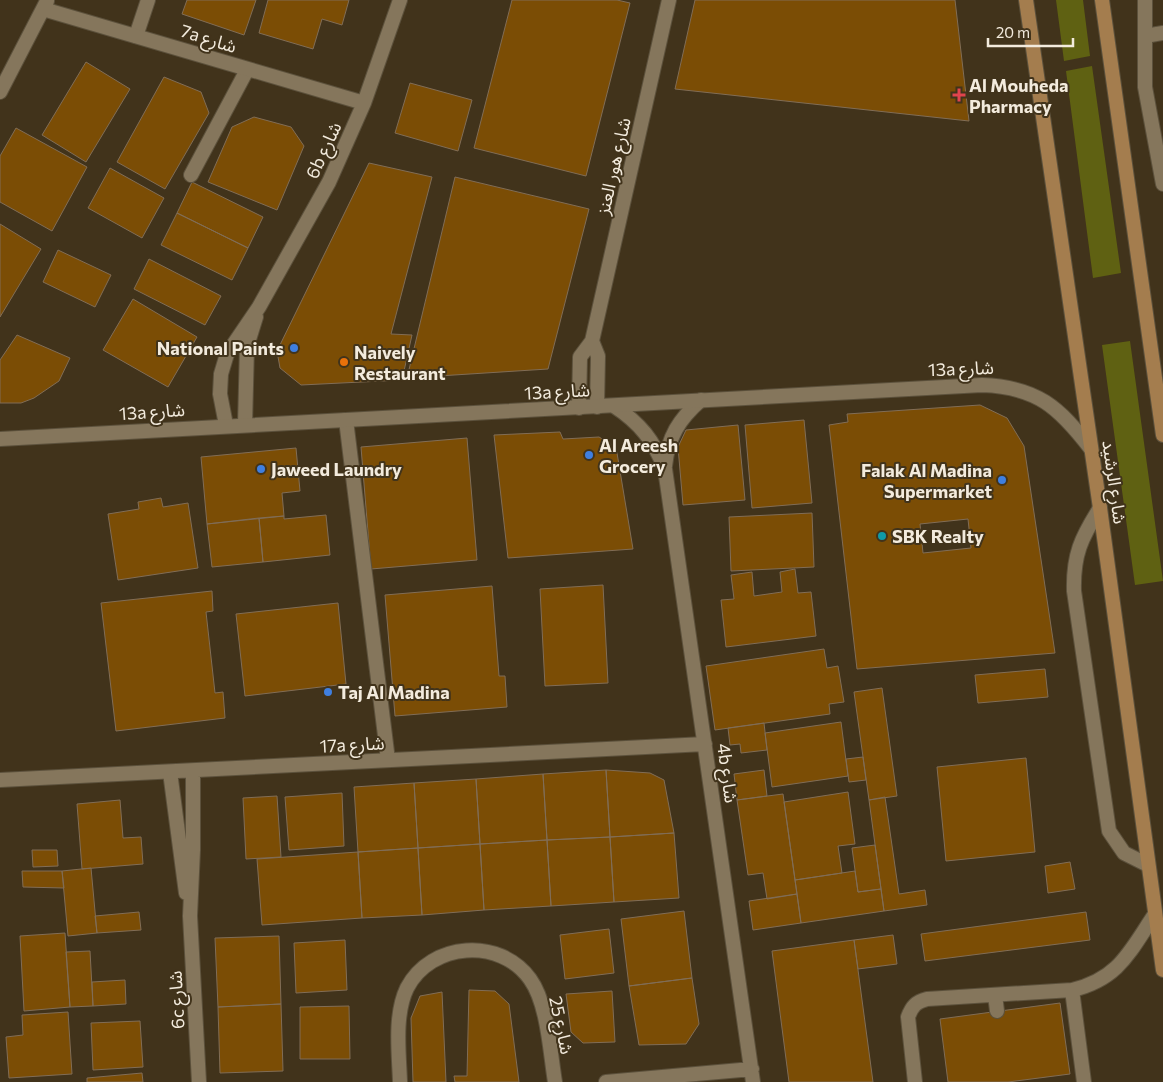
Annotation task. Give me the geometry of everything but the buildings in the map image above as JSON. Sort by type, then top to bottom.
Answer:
[{"type":"main road","name":"شارع الرشيد","points":[[1026,0],[1100,508],[1163,970]]},
{"type":"main road","points":[[1102,0],[1163,435]]},
{"type":"street","points":[[136,36],[148,0]]},
{"type":"street","name":"6b شارع","points":[[226,425],[220,394],[221,374],[227,354],[259,307],[329,182],[364,103],[400,0]]},
{"type":"street","name":"شارع هور العنز","points":[[579,408],[580,357],[592,341],[669,0]]},
{"type":"street","points":[[1145,0],[1146,87],[1163,184]]},
{"type":"street","points":[[0,92],[45,4]]},
{"type":"street","name":"7a شارع","points":[[45,4],[136,36],[364,103]]},
{"type":"street","points":[[1145,36],[1163,33]]},
{"type":"street","points":[[191,175],[247,70]]},
{"type":"street","name":"6b شارع","points":[[244,425],[247,346],[259,307]]},
{"type":"street","name":"شارع هور العنز","points":[[592,341],[598,356],[597,407]]},
{"type":"street","name":"13a شارع","points":[[0,439],[226,425],[579,408],[982,385],[1007,386],[1031,393],[1052,405],[1071,422],[1091,448]]},
{"type":"street","name":"4b شارع","points":[[664,469],[667,449],[674,430],[686,413],[701,400]]},
{"type":"street","name":"4b شارع","points":[[614,406],[632,418],[646,432],[657,450],[664,469],[753,1075]]},
{"type":"street","points":[[346,420],[388,760]]},
{"type":"street","points":[[1100,508],[1082,536],[1076,554],[1074,591],[1109,831],[1115,843],[1124,853],[1148,865]]},
{"type":"street","name":"17a شارع","points":[[0,780],[705,744]]},
{"type":"street","name":"6c شارع","points":[[190,916],[193,867],[193,771]]},
{"type":"street","name":"6c شارع","points":[[170,772],[190,916],[199,1082]]},
{"type":"street","points":[[915,1082],[908,1017],[911,1008],[918,1001],[1072,990],[1085,987],[1110,975],[1120,965],[1155,914]]},
{"type":"street","name":"شارع 25","points":[[400,1082],[400,1012],[407,989],[422,968],[442,955],[466,949],[491,952],[513,962],[530,980],[541,1002],[555,1082]]},
{"type":"street","points":[[1072,990],[1084,1082]]},
{"type":"street","points":[[995,995],[997,1011]]},
{"type":"street","points":[[606,1082],[753,1075]]},
{"type":"shaded area","points":[[1056,0],[1083,0],[1090,56],[1064,61]]},
{"type":"shaded area","points":[[1092,66],[1121,273],[1093,278],[1066,71]]},
{"type":"shaded area","points":[[1130,341],[1163,581],[1135,585],[1102,345]]},
{"type":"place","name":"Al Mouheda Pharmacy","points":[[959,95]]},
{"type":"place","name":"National Paints","points":[[294,348]]},
{"type":"place","name":"Naively Restaurant","points":[[344,362]]},
{"type":"place","name":"Al Areesh Grocery","points":[[589,455]]},
{"type":"place","name":"Jaweed Laundry","points":[[261,469]]},
{"type":"place","name":"Falak Al Madina Supermarket","points":[[1002,480]]},
{"type":"place","name":"SBK Realty","points":[[882,536]]},
{"type":"place","name":"Taj Al Madina","points":[[328,692]]}]
